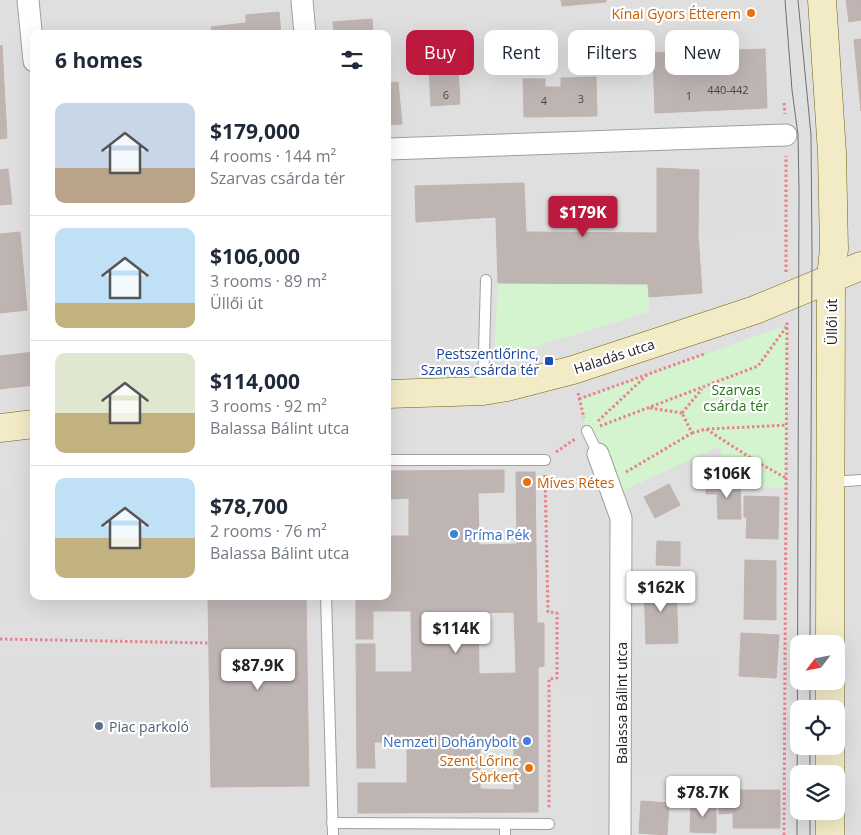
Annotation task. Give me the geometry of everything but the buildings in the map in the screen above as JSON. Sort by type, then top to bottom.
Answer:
[{"type":"main road","name":"Üllői út","points":[[822,0],[832,153],[834,249],[831,278],[830,635]]},
{"type":"main road","name":"Haladás utca","points":[[391,394],[483,391],[573,370],[754,310],[861,266]]},
{"type":"main road","points":[[0,428],[30,424]]},
{"type":"main road","points":[[830,820],[830,835]]},
{"type":"street","points":[[28,0],[31,30]]},
{"type":"street","points":[[302,0],[305,30]]},
{"type":"street","points":[[391,149],[786,135]]},
{"type":"street","name":"Balassa Bálint utca","points":[[598,454],[622,518],[620,551],[620,835]]},
{"type":"lane","points":[[483,391],[486,280]]},
{"type":"lane","points":[[587,431],[598,454]]},
{"type":"lane","points":[[391,460],[545,460]]},
{"type":"lane","points":[[830,482],[861,480]]},
{"type":"lane","points":[[326,600],[332,835]]},
{"type":"lane","points":[[332,823],[549,824]]},
{"type":"lane","points":[[506,824],[506,835]]},
{"type":"path","points":[[784,835],[788,325],[786,297],[786,135]]},
{"type":"path","points":[[778,328],[788,325]]},
{"type":"path","points":[[587,431],[758,366],[788,325]]},
{"type":"path","points":[[579,400],[712,351]]},
{"type":"path","points":[[573,370],[587,431]]},
{"type":"path","points":[[549,824],[549,679],[558,678],[556,613],[548,612],[545,460],[587,431],[646,375]]},
{"type":"path","points":[[682,413],[703,387]]},
{"type":"path","points":[[648,408],[682,413]]},
{"type":"path","points":[[682,413],[692,433]]},
{"type":"path","points":[[609,483],[692,433],[706,429],[787,425]]},
{"type":"path","points":[[706,429],[757,462],[786,478]]},
{"type":"path","points":[[0,639],[209,643]]},
{"type":"shaded area","points":[[0,0],[861,0],[861,835],[0,835]]},
{"type":"shaded area","points":[[774,169],[775,230],[698,234],[699,170]]},
{"type":"shaded area","points":[[477,280],[467,362],[391,368],[391,284]]},
{"type":"shaded area","points":[[604,469],[621,518],[621,656],[715,658],[713,774],[621,774],[620,835],[593,835],[595,690],[560,690],[557,678],[557,613],[574,611],[572,489]]},
{"type":"shaded area","points":[[30,470],[30,520],[0,520],[0,503],[20,471]]},
{"type":"shaded area","points":[[0,543],[30,543],[30,600],[196,600],[196,624],[0,623]]},
{"type":"shaded area","name":"Piac parkoló","points":[[0,656],[196,661],[199,791],[37,792],[0,790]]},
{"type":"green space","points":[[498,283],[648,284],[650,312],[494,359]]},
{"type":"green space","name":"Szarvas csárda tér","points":[[787,325],[786,488],[724,487],[720,446],[613,495],[587,431],[579,399]]},
{"type":"tram line","points":[[785,0],[792,90],[798,135],[799,189],[797,835]]},
{"type":"tram line","points":[[798,0],[811,135],[810,635]]},
{"type":"tram line","points":[[810,690],[810,700]]},
{"type":"tram line","points":[[810,755],[810,765]]},
{"type":"tram line","points":[[810,820],[810,835]]},
{"type":"place","name":"Kínai Gyors Étterem","points":[[751,13]]},
{"type":"place","name":"Pestszentlőrinc, Szarvas csárda tér","points":[[549,361]]},
{"type":"place","name":"Míves Rétes","points":[[527,482]]},
{"type":"place","name":"Príma Pék","points":[[454,534]]},
{"type":"place","name":"Piac parkoló","points":[[99,726]]},
{"type":"place","name":"Nemzeti Dohánybolt","points":[[527,741]]},
{"type":"place","name":"Szent Lőrinc Sörkert","points":[[529,768]]}]
